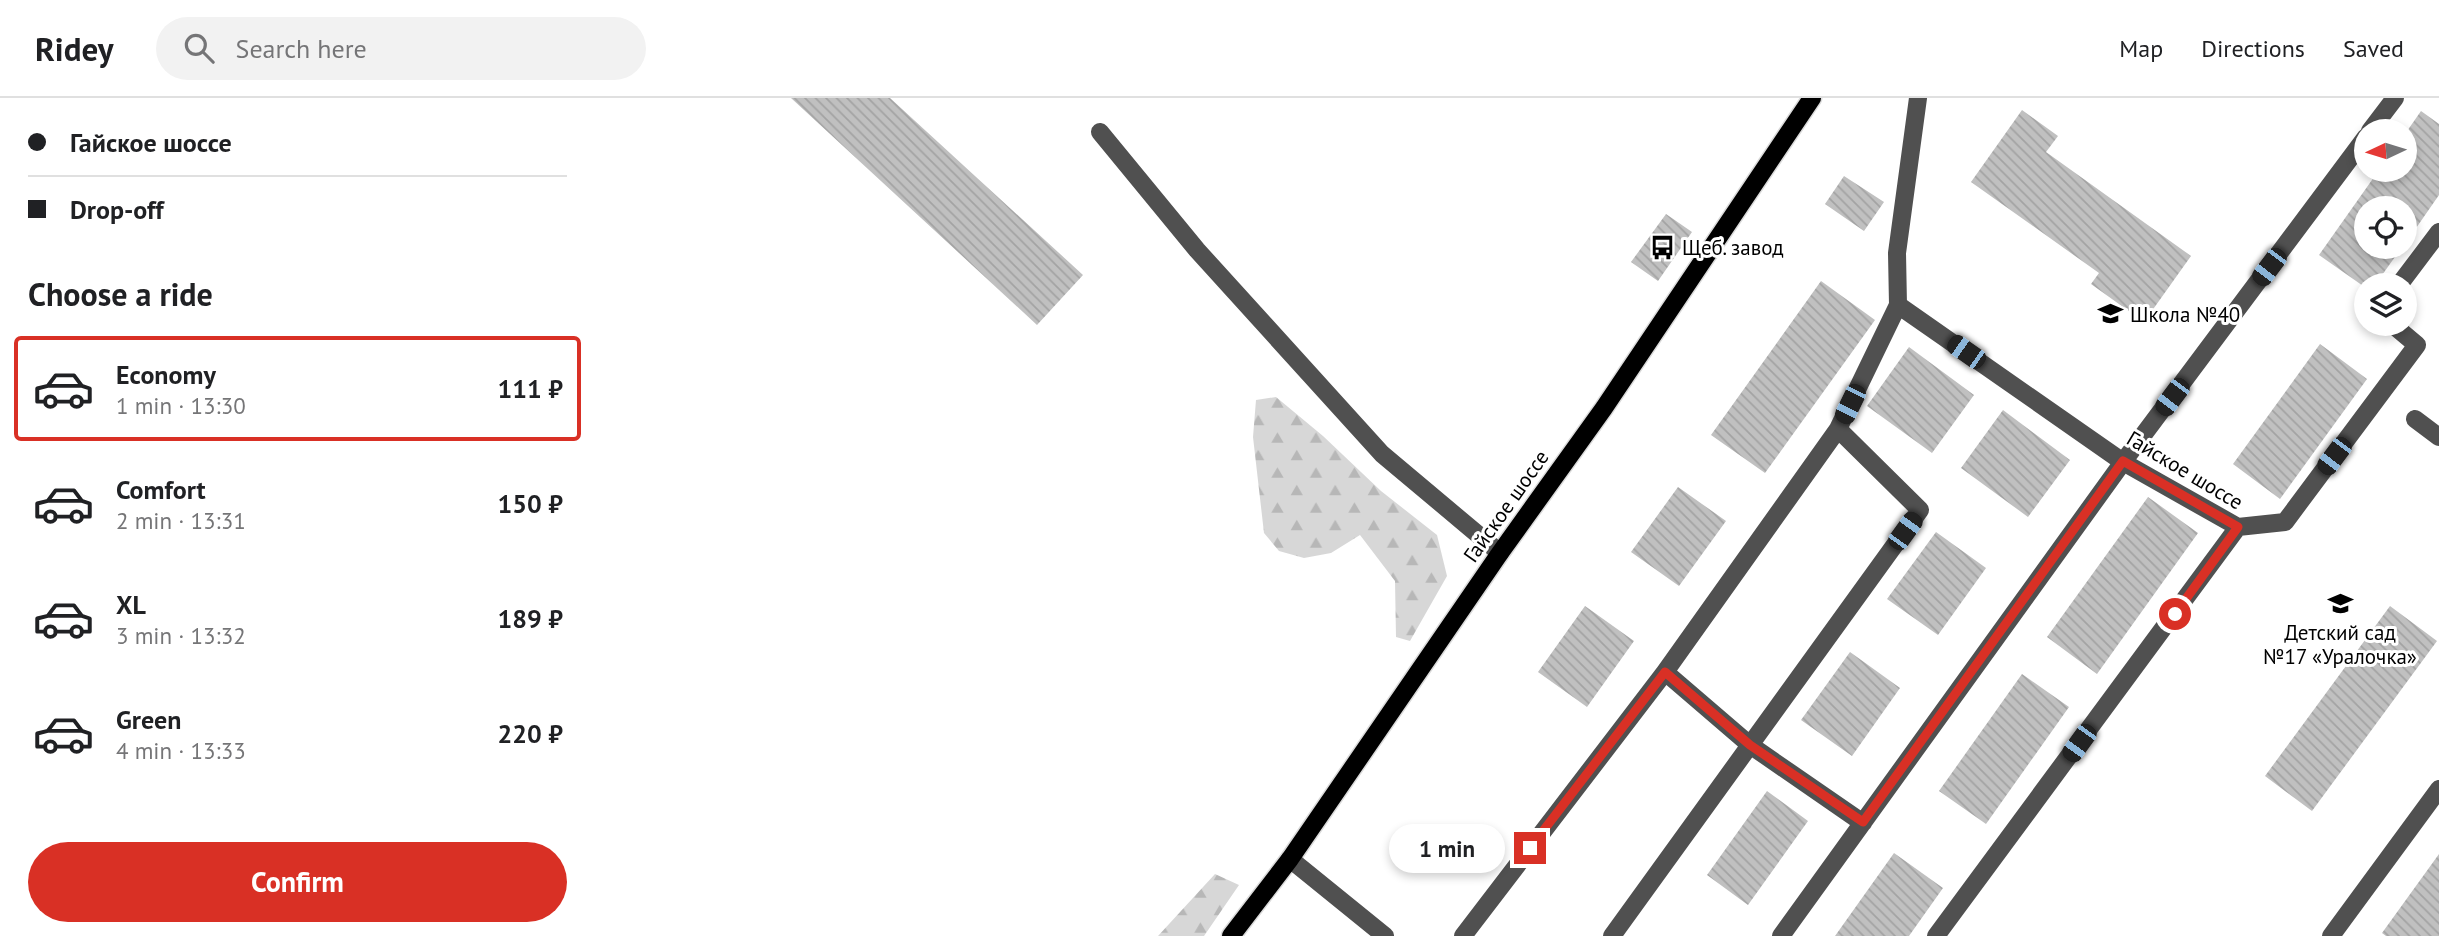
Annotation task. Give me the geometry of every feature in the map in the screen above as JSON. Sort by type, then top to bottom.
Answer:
[{"type":"main road","name":"Гайское шоссе","points":[[1231,936],[1290,859],[1500,552],[1604,408],[1812,98]]},
{"type":"street","points":[[1463,936],[1665,672],[1838,429],[1898,305],[1897,253],[1918,98]]},
{"type":"street","points":[[2379,119],[2395,98]]},
{"type":"street","points":[[1100,132],[1197,250],[1382,454],[1500,552]]},
{"type":"street","points":[[1781,936],[2123,461],[2354,153]]},
{"type":"street","points":[[2408,273],[2439,232]]},
{"type":"street","name":"Гайское шоссе","points":[[1898,305],[2123,461],[2238,527],[1936,936]]},
{"type":"street","points":[[2238,527],[2285,522],[2417,345],[2406,336]]},
{"type":"street","points":[[2416,419],[2439,436]]},
{"type":"street","points":[[1612,936],[1920,510],[1838,429]]},
{"type":"street","points":[[1665,672],[1750,745],[1863,822]]},
{"type":"street","points":[[2331,936],[2439,789]]},
{"type":"street","points":[[1290,859],[1386,936]]},
{"type":"green space","points":[[1276,397],[1323,436],[1381,491],[1437,535],[1447,576],[1410,641],[1396,637],[1395,581],[1360,535],[1331,553],[1304,558],[1279,551],[1264,533],[1253,437],[1256,400]]},
{"type":"green space","points":[[1215,874],[1239,885],[1204,936],[1158,936]]},
{"type":"building","points":[[791,98],[890,98],[1083,275],[1037,325]]},
{"type":"building","points":[[2022,110],[2058,136],[2046,152],[2191,256],[2144,322],[2091,284],[2099,273],[1971,182]]},
{"type":"building","points":[[2421,111],[2439,124],[2439,195],[2417,227],[2417,196],[2361,196],[2371,182],[2417,182],[2415,119]]},
{"type":"building","points":[[1844,176],[1884,202],[1864,231],[1825,204]]},
{"type":"building","points":[[2354,205],[2354,259],[2393,259],[2384,273],[2354,273],[2354,280],[2319,255]]},
{"type":"building","name":"Щеб. завод","points":[[1666,214],[1692,232],[1658,281],[1631,262]]},
{"type":"building","points":[[1821,281],[1875,320],[1765,473],[1711,435]]},
{"type":"building","points":[[2320,344],[2367,379],[2280,499],[2233,464]]},
{"type":"building","points":[[1909,347],[1974,395],[1932,453],[1867,406]]},
{"type":"building","points":[[2003,410],[2070,460],[2028,517],[1961,468]]},
{"type":"building","points":[[1678,487],[1726,521],[1679,586],[1631,552]]},
{"type":"building","points":[[2148,497],[2198,533],[2097,674],[2047,637]]},
{"type":"building","points":[[1936,532],[1986,568],[1938,635],[1887,599]]},
{"type":"building","points":[[1585,606],[1634,641],[1587,707],[1538,672]]},
{"type":"building","points":[[2390,606],[2437,641],[2312,811],[2265,776]]},
{"type":"building","points":[[1850,652],[1900,688],[1852,756],[1801,720]]},
{"type":"building","points":[[2022,674],[2069,707],[1986,824],[1939,791]]},
{"type":"building","points":[[1767,791],[1808,821],[1748,905],[1707,875]]},
{"type":"building","points":[[1894,853],[1943,888],[1909,936],[1835,936]]},
{"type":"building","points":[[2439,854],[2439,936],[2386,936],[2382,933]]},
{"type":"place","name":"Щеб. завод","points":[[1662,247]]},
{"type":"place","name":"Школа №40","points":[[2110,314]]},
{"type":"place","name":"Детский сад №17 «Уралочка»","points":[[2340,603]]},
{"type":"route","points":[[1530,848],[1665,672],[1750,745],[1863,822],[2123,461],[2238,527],[2175,614]]}]
